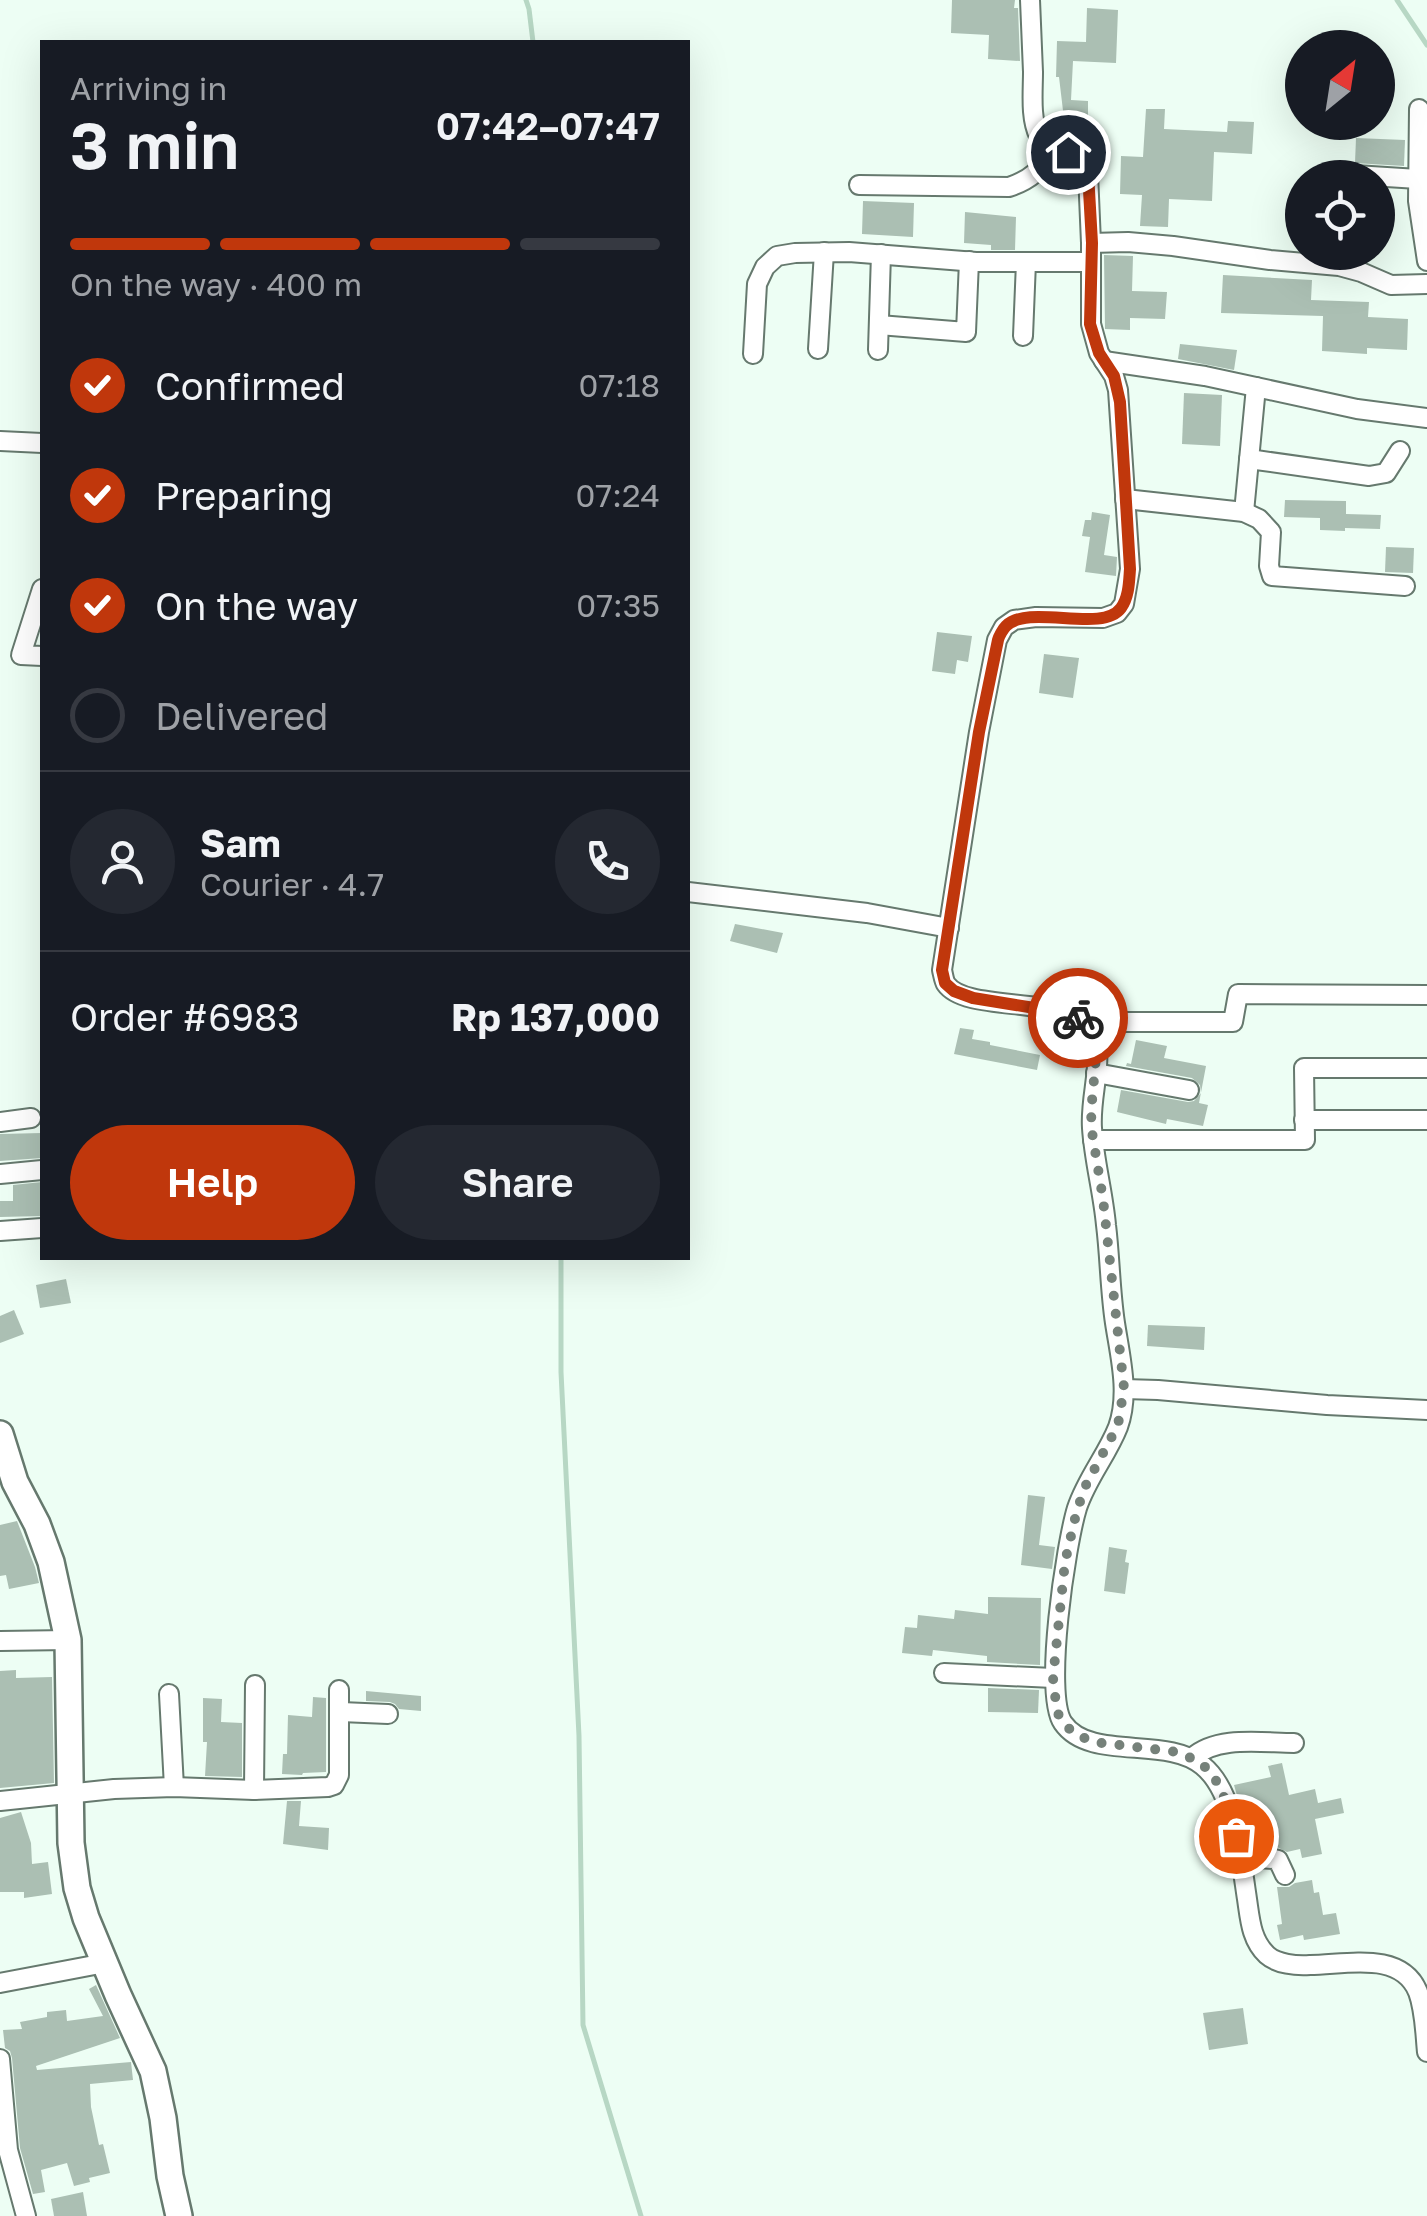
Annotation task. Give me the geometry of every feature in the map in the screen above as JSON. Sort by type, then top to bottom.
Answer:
[{"type":"street","points":[[1030,0],[1039,135],[1046,144],[1084,163],[1088,173],[1090,324],[1118,390],[1130,569],[1124,604],[1118,613],[1103,618],[1014,620],[1004,627],[998,640],[979,732],[942,970],[945,983],[973,998],[1062,1013],[1087,1022],[1233,1022],[1238,994],[1427,995]]},
{"type":"street","points":[[1420,109],[1418,201],[1427,261]]},
{"type":"street","points":[[858,185],[1009,187],[1036,175],[1056,150]]},
{"type":"street","points":[[1395,177],[1418,179]]},
{"type":"street","points":[[753,354],[758,284],[765,267],[778,256],[824,252],[1026,262],[1128,242],[1339,266],[1391,285],[1427,284]]},
{"type":"street","points":[[818,349],[824,252]]},
{"type":"street","points":[[878,350],[881,254]]},
{"type":"street","points":[[878,325],[966,332],[970,262]]},
{"type":"street","points":[[1022,336],[1026,262]]},
{"type":"street","points":[[1104,362],[1206,376],[1357,410],[1427,418]]},
{"type":"street","points":[[1244,512],[1256,387]]},
{"type":"street","points":[[0,441],[40,443]]},
{"type":"street","points":[[1250,459],[1369,476],[1386,473],[1400,451]]},
{"type":"street","points":[[1126,498],[1244,512],[1259,520],[1271,532],[1272,576],[1405,586]]},
{"type":"street","points":[[40,595],[21,656],[40,656]]},
{"type":"street","points":[[690,892],[866,912],[949,928]]},
{"type":"street","points":[[1087,1022],[1097,1046],[1091,1112],[1093,1140],[1124,1388],[1118,1425],[1086,1485],[1065,1562],[1053,1678],[1057,1712],[1075,1734],[1094,1742],[1177,1752],[1212,1774],[1222,1791],[1241,1857],[1252,1930],[1261,1948],[1270,1958],[1303,1966],[1373,1962],[1398,1970],[1417,1988],[1427,2052]]},
{"type":"street","points":[[1093,1140],[1304,1140],[1304,1068],[1427,1068]]},
{"type":"street","points":[[1096,1073],[1189,1090]]},
{"type":"street","points":[[0,1122],[32,1118]]},
{"type":"street","points":[[1304,1120],[1427,1120]]},
{"type":"street","points":[[0,1174],[40,1170]]},
{"type":"street","points":[[0,1231],[40,1228]]},
{"type":"street","points":[[1124,1388],[1327,1406],[1427,1410]]},
{"type":"street","points":[[0,1434],[51,1562],[68,1640],[71,1843],[77,1888],[86,1918],[153,2071],[179,2216]]},
{"type":"street","points":[[0,1641],[68,1640]]},
{"type":"street","points":[[944,1673],[1053,1678]]},
{"type":"street","points":[[254,1790],[255,1685]]},
{"type":"street","points":[[0,1801],[70,1792],[254,1790],[334,1784],[339,1775],[339,1690]]},
{"type":"street","points":[[169,1694],[174,1788]]},
{"type":"street","points":[[340,1712],[388,1714]]},
{"type":"street","points":[[1192,1758],[1211,1746],[1226,1743],[1294,1742]]},
{"type":"street","points":[[1241,1857],[1274,1858],[1285,1875]]},
{"type":"street","points":[[0,1984],[105,1963]]},
{"type":"street","points":[[0,2060],[8,2150],[26,2216]]},
{"type":"building","points":[[952,0],[1015,0],[1020,61],[988,59],[989,35],[951,33]]},
{"type":"building","points":[[1087,8],[1118,10],[1116,63],[1073,61],[1071,100],[1088,101],[1088,116],[1064,119],[1056,77],[1057,41],[1086,42]]},
{"type":"building","points":[[1146,109],[1165,109],[1164,129],[1227,132],[1228,121],[1254,122],[1252,154],[1214,152],[1212,201],[1169,199],[1168,227],[1140,226],[1142,195],[1120,194],[1121,156],[1143,157]]},
{"type":"building","points":[[1356,140],[1405,140],[1404,166],[1395,165],[1395,160],[1355,160]]},
{"type":"building","points":[[863,201],[914,203],[913,237],[862,234]]},
{"type":"building","points":[[965,212],[1016,217],[1015,250],[991,250],[991,245],[964,243]]},
{"type":"building","points":[[1104,255],[1133,256],[1132,291],[1167,292],[1165,319],[1130,318],[1130,330],[1105,329]]},
{"type":"building","points":[[1223,275],[1312,280],[1311,300],[1369,302],[1368,317],[1408,319],[1407,350],[1367,348],[1367,354],[1322,351],[1323,316],[1221,313]]},
{"type":"building","points":[[1180,344],[1237,350],[1234,370],[1178,359]]},
{"type":"building","points":[[1184,393],[1222,395],[1220,446],[1182,444]]},
{"type":"building","points":[[1285,500],[1346,501],[1346,514],[1381,515],[1380,529],[1320,530],[1320,518],[1284,517]]},
{"type":"building","points":[[1092,512],[1110,515],[1104,555],[1117,557],[1116,576],[1085,572],[1090,537],[1082,536],[1085,520],[1091,520]]},
{"type":"building","points":[[1386,547],[1414,548],[1413,573],[1385,572]]},
{"type":"building","points":[[937,632],[972,636],[968,662],[957,660],[955,674],[932,671]]},
{"type":"building","points":[[1044,654],[1079,658],[1073,698],[1039,693]]},
{"type":"building","points":[[735,924],[783,933],[777,953],[730,941]]},
{"type":"building","points":[[960,1028],[974,1030],[972,1039],[1040,1055],[1037,1070],[954,1054]]},
{"type":"building","points":[[1136,1040],[1167,1046],[1164,1058],[1206,1066],[1201,1093],[1200,1085],[1192,1078],[1126,1066],[1131,1064]]},
{"type":"building","points":[[1121,1090],[1188,1102],[1201,1093],[1199,1103],[1208,1105],[1203,1126],[1167,1119],[1166,1124],[1117,1112]]},
{"type":"building","points":[[40,1133],[40,1158],[0,1161],[0,1134]]},
{"type":"building","points":[[40,1182],[40,1216],[0,1217],[0,1201],[13,1201],[13,1185]]},
{"type":"building","points":[[66,1279],[71,1303],[40,1308],[36,1285]]},
{"type":"building","points":[[14,1310],[24,1334],[0,1343],[0,1316]]},
{"type":"building","points":[[1148,1325],[1205,1327],[1204,1350],[1147,1346]]},
{"type":"building","points":[[1028,1495],[1045,1497],[1039,1545],[1055,1547],[1052,1569],[1021,1565]]},
{"type":"building","points":[[17,1521],[39,1583],[9,1589],[6,1575],[0,1576],[0,1525]]},
{"type":"building","points":[[1109,1547],[1127,1550],[1125,1594],[1104,1591]]},
{"type":"building","points":[[988,1597],[1041,1598],[1040,1665],[987,1662],[987,1656],[933,1650],[932,1656],[902,1653],[905,1627],[917,1628],[918,1615],[954,1619],[955,1610],[988,1614]]},
{"type":"building","points":[[16,1670],[16,1678],[52,1677],[54,1783],[0,1788],[0,1671]]},
{"type":"building","points":[[988,1688],[1039,1690],[1038,1713],[988,1712]]},
{"type":"building","points":[[366,1691],[421,1696],[421,1711],[399,1709],[390,1702],[366,1701]]},
{"type":"building","points":[[313,1697],[326,1698],[326,1772],[282,1774],[288,1715],[312,1717]]},
{"type":"building","points":[[203,1698],[222,1699],[221,1722],[242,1723],[242,1777],[205,1776]]},
{"type":"building","points":[[1282,1763],[1289,1795],[1315,1789],[1318,1803],[1341,1798],[1344,1813],[1315,1819],[1322,1854],[1302,1858],[1300,1849],[1287,1852],[1251,1845],[1234,1785],[1271,1777],[1268,1766]]},
{"type":"building","points":[[287,1801],[301,1801],[299,1826],[329,1828],[328,1850],[283,1844]]},
{"type":"building","points":[[21,1812],[31,1843],[32,1864],[48,1862],[52,1894],[24,1898],[24,1892],[0,1892],[0,1818]]},
{"type":"building","points":[[1312,1880],[1314,1893],[1319,1892],[1323,1915],[1336,1913],[1340,1934],[1280,1940],[1277,1887]]},
{"type":"building","points":[[96,1985],[120,2038],[36,2066],[37,2070],[131,2062],[133,2080],[90,2084],[99,2145],[103,2144],[110,2173],[74,2186],[67,2163],[41,2170],[45,2192],[33,2194],[20,2148],[12,2058],[5,2048],[3,2030],[22,2029],[20,2022],[47,2017],[47,2012],[66,2010],[67,2021],[103,2016],[89,1989]]},
{"type":"building","points":[[1243,2008],[1248,2044],[1209,2050],[1203,2013]]},
{"type":"building","points":[[83,2192],[87,2216],[54,2216],[51,2199]]},
{"type":"waterway","points":[[526,0],[533,40]]},
{"type":"waterway","points":[[1397,0],[1427,45]]},
{"type":"waterway","points":[[561,1260],[561,1372],[579,1736],[583,2025],[641,2216]]},
{"type":"way so far","points":[[1078,1018],[1094,1032],[1097,1046],[1092,1132],[1124,1388],[1118,1425],[1086,1485],[1065,1562],[1053,1678],[1057,1712],[1075,1734],[1094,1742],[1177,1752],[1200,1762],[1222,1791],[1236,1836]]},
{"type":"route","points":[[1068,152],[1084,163],[1088,173],[1092,243],[1090,324],[1099,353],[1114,376],[1120,402],[1128,592],[1118,613],[1103,618],[1014,620],[1004,627],[990,670],[942,970],[945,983],[973,998],[1078,1018]]}]
